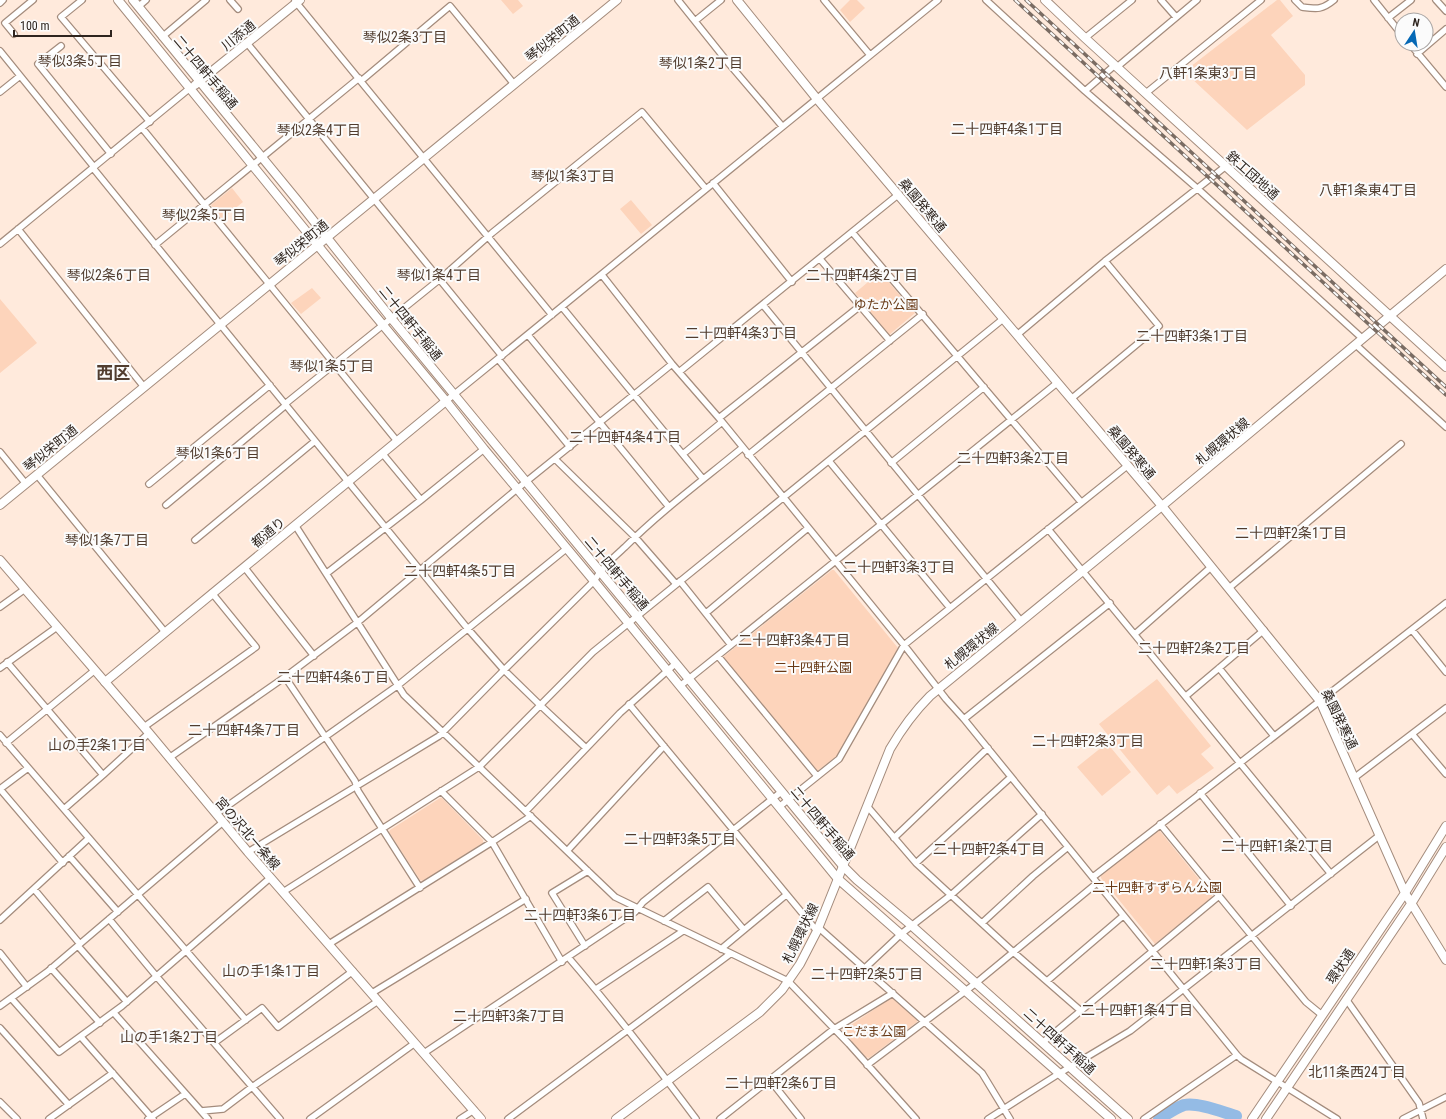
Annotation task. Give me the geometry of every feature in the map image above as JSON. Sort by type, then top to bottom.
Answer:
[{"type":"street","points":[[0,3],[3,0]]},
{"type":"street","points":[[14,34],[5,23],[33,0]]},
{"type":"street","points":[[82,0],[61,16],[150,122]]},
{"type":"street","name":"二十四軒手稲通","points":[[118,0],[484,449],[668,670],[838,879],[1111,1119]]},
{"type":"street","points":[[135,3],[146,0]]},
{"type":"street","points":[[162,37],[206,0]]},
{"type":"street","points":[[230,0],[238,9]]},
{"type":"street","points":[[156,245],[253,164],[360,80],[450,6],[455,0]]},
{"type":"street","name":"琴似栄町通","points":[[0,505],[514,84],[607,3],[617,0]]},
{"type":"street","points":[[678,0],[730,65],[782,126]]},
{"type":"street","points":[[696,21],[721,0]]},
{"type":"street","name":"桑園発寒通","points":[[737,0],[817,99],[1162,506],[1320,700],[1405,893],[1446,960]]},
{"type":"street","points":[[824,0],[870,55]]},
{"type":"street","points":[[446,401],[938,0]]},
{"type":"street","points":[[986,0],[1085,91],[1198,189],[1446,427]]},
{"type":"street","name":"鉄工団地通","points":[[1045,0],[1389,316],[1446,366]]},
{"type":"street","points":[[1085,38],[1132,0]]},
{"type":"street","points":[[1161,0],[1176,17]]},
{"type":"street","points":[[1085,91],[1197,0]]},
{"type":"street","points":[[1146,94],[1261,0]]},
{"type":"street","points":[[1295,0],[1302,7],[1313,8],[1325,7],[1334,0]]},
{"type":"street","points":[[1388,18],[1411,0]]},
{"type":"street","points":[[1436,0],[1446,11]]},
{"type":"street","points":[[297,1],[552,314]]},
{"type":"street","name":"川添通","points":[[190,88],[248,43],[297,1]]},
{"type":"street","points":[[1375,1],[1394,25]]},
{"type":"street","name":"二十四軒手稲通","points":[[135,3],[297,200],[326,238],[454,395],[843,866],[1128,1119]]},
{"type":"street","points":[[450,6],[514,84]]},
{"type":"street","points":[[1446,29],[1417,54],[1446,87]]},
{"type":"street","points":[[248,43],[440,279],[570,447]]},
{"type":"street","points":[[61,46],[38,64],[111,154]]},
{"type":"street","points":[[0,51],[468,629],[504,670],[586,748]]},
{"type":"street","points":[[0,92],[20,76]]},
{"type":"street","points":[[0,244],[190,88]]},
{"type":"street","points":[[166,505],[334,364],[440,279],[642,112],[706,189]]},
{"type":"street","points":[[142,128],[397,440]]},
{"type":"street","points":[[1017,336],[1105,261],[1226,166]]},
{"type":"street","points":[[713,183],[792,282]]},
{"type":"street","points":[[679,372],[899,194]]},
{"type":"street","points":[[18,229],[144,387]]},
{"type":"street","points":[[852,232],[1081,502]]},
{"type":"street","points":[[820,259],[890,341]]},
{"type":"street","points":[[1071,399],[1159,326],[1105,261]]},
{"type":"street","name":"札幌環状線","points":[[616,1119],[760,1012],[788,982],[800,964],[818,929],[890,749],[918,707],[938,688],[1084,571],[1446,269]]},
{"type":"street","points":[[602,275],[672,364],[721,420],[742,448],[1012,777],[1241,1060],[1334,1118]]},
{"type":"street","points":[[763,305],[865,432],[1021,621]]},
{"type":"street","points":[[683,454],[801,353],[860,306]]},
{"type":"street","points":[[562,307],[703,479]]},
{"type":"street","points":[[748,454],[923,314]]},
{"type":"street","points":[[283,892],[479,767],[592,652],[629,624],[1003,319]]},
{"type":"street","points":[[528,335],[670,507]]},
{"type":"street","points":[[169,758],[285,677],[358,622],[517,489],[672,364]]},
{"type":"street","points":[[680,686],[1057,383]]},
{"type":"street","points":[[149,484],[270,385]]},
{"type":"street","points":[[891,463],[984,387]]},
{"type":"street","name":"都通り","points":[[105,682],[446,401]]},
{"type":"street","points":[[195,540],[315,441]]},
{"type":"street","points":[[1229,588],[1402,444]]},
{"type":"street","points":[[248,852],[439,736],[594,581],[600,571],[635,537],[742,448]]},
{"type":"street","points":[[327,573],[386,528],[484,449]]},
{"type":"street","points":[[0,452],[26,484]]},
{"type":"street","points":[[382,454],[421,500]]},
{"type":"street","points":[[555,459],[635,537],[706,612],[731,645]]},
{"type":"street","points":[[829,461],[950,608]]},
{"type":"street","points":[[779,807],[839,759],[904,645],[1127,466]]},
{"type":"street","points":[[37,475],[165,632]]},
{"type":"street","points":[[295,525],[327,573],[397,686],[404,695],[479,767],[615,897],[788,982],[834,1029],[916,1119]]},
{"type":"street","points":[[706,612],[808,528]]},
{"type":"street","points":[[1048,529],[1331,874]]},
{"type":"street","points":[[216,814],[397,686],[566,549]]},
{"type":"street","name":"宮の沢北一条線","points":[[0,560],[146,730],[270,878],[481,1119]]},
{"type":"street","points":[[245,568],[314,656]]},
{"type":"street","points":[[1135,634],[1211,568]]},
{"type":"street","points":[[0,607],[25,589]]},
{"type":"street","points":[[64,809],[103,775],[146,730],[256,647],[212,593]]},
{"type":"street","points":[[964,719],[1110,603]]},
{"type":"street","points":[[1093,877],[1446,603]]},
{"type":"street","points":[[0,668],[57,627]]},
{"type":"street","points":[[1186,696],[1264,630]]},
{"type":"street","points":[[1412,630],[1446,672]]},
{"type":"street","points":[[718,656],[817,776]]},
{"type":"street","points":[[7,662],[46,710],[103,775]]},
{"type":"street","points":[[526,811],[629,704],[675,664]]},
{"type":"street","points":[[1219,668],[1274,736]]},
{"type":"street","points":[[6,742],[95,670]]},
{"type":"street","points":[[285,677],[355,781],[382,829],[420,888]]},
{"type":"street","points":[[629,704],[786,895],[818,929],[865,968],[982,1073],[1010,1119]]},
{"type":"street","points":[[1354,778],[1446,708]]},
{"type":"street","points":[[1412,734],[1446,774]]},
{"type":"street","points":[[0,736],[246,1020]]},
{"type":"street","points":[[567,850],[664,746]]},
{"type":"street","points":[[894,838],[988,748]]},
{"type":"street","points":[[28,768],[0,789],[63,863]]},
{"type":"street","points":[[916,863],[1012,777]]},
{"type":"street","points":[[441,791],[492,842],[562,962]]},
{"type":"street","points":[[424,1053],[635,912],[643,902],[781,792]]},
{"type":"street","points":[[1200,793],[1291,906]]},
{"type":"street","points":[[867,806],[916,863],[1014,952],[1082,1011]]},
{"type":"street","points":[[865,968],[901,934],[951,895],[1042,814]]},
{"type":"street","points":[[329,944],[420,888],[531,816]]},
{"type":"street","points":[[0,1006],[27,987],[79,945],[223,822]]},
{"type":"street","points":[[1160,824],[1306,1002],[1322,1015]]},
{"type":"street","name":"環状通","points":[[1252,1119],[1405,893],[1446,826]]},
{"type":"street","points":[[988,1119],[1130,1031],[1380,835]]},
{"type":"street","points":[[1,918],[89,838]]},
{"type":"street","points":[[982,923],[1033,876],[1068,847]]},
{"type":"street","name":"環状通","points":[[1266,1119],[1411,904],[1446,847]]},
{"type":"street","points":[[69,856],[118,912]]},
{"type":"street","points":[[585,946],[552,893],[588,871]]},
{"type":"street","points":[[11,998],[59,1052],[114,1013],[270,878]]},
{"type":"street","points":[[867,1065],[966,991],[1097,883]]},
{"type":"street","points":[[664,921],[708,887],[744,930]]},
{"type":"street","points":[[34,889],[127,1002]]},
{"type":"street","points":[[721,949],[786,895]]},
{"type":"street","points":[[1042,1043],[1219,896]]},
{"type":"street","points":[[372,993],[526,899]]},
{"type":"street","points":[[1047,981],[1123,916]]},
{"type":"street","points":[[109,919],[157,977],[280,1119]]},
{"type":"street","points":[[596,989],[683,931]]},
{"type":"street","points":[[0,953],[27,987]]},
{"type":"street","points":[[508,1119],[730,954]]},
{"type":"street","points":[[568,957],[629,1030],[696,1119]]},
{"type":"street","points":[[51,968],[100,1023]]},
{"type":"street","points":[[214,1043],[262,1008],[278,1027],[353,972]]},
{"type":"street","points":[[720,1119],[834,1029],[893,993]]},
{"type":"street","points":[[1346,999],[1419,1103],[1423,1119]]},
{"type":"street","points":[[200,1111],[223,1109],[252,1087],[378,1001]]},
{"type":"street","points":[[114,1013],[208,1119]]},
{"type":"street","points":[[0,1028],[68,1105]]},
{"type":"street","points":[[81,1037],[151,1118],[185,1094]]},
{"type":"street","points":[[310,1119],[415,1044]]},
{"type":"street","points":[[1144,1119],[1237,1055]]},
{"type":"street","points":[[49,1119],[112,1073]]},
{"type":"street","points":[[770,1080],[802,1119]]},
{"type":"street","points":[[1403,1119],[1446,1097]]},
{"type":"street","points":[[0,1102],[17,1119]]},
{"type":"street","points":[[460,1119],[474,1110]]},
{"type":"green space","points":[[501,0],[518,0],[523,6],[513,14]]},
{"type":"green space","points":[[850,0],[857,0],[865,8],[850,22],[840,10]]},
{"type":"green space","points":[[1277,0],[1280,0],[1293,16],[1271,35],[1305,75],[1305,85],[1247,130],[1191,78],[1190,67]]},
{"type":"green space","points":[[232,188],[243,202],[222,219],[211,205]]},
{"type":"green space","points":[[631,200],[652,225],[641,234],[620,209]]},
{"type":"green space","name":"ゆたか公園","points":[[880,272],[915,313],[889,335],[855,293]]},
{"type":"green space","points":[[312,288],[321,298],[301,314],[291,303]]},
{"type":"green space","points":[[0,299],[37,343],[0,373]]},
{"type":"green space","name":"二十四軒公園","points":[[832,570],[834,570],[898,648],[836,757],[817,771],[723,657]]},
{"type":"green space","points":[[1157,679],[1211,746],[1201,754],[1214,768],[1177,794],[1169,785],[1157,795],[1099,724]]},
{"type":"green space","points":[[1107,743],[1131,772],[1102,796],[1077,767]]},
{"type":"green space","points":[[442,798],[483,840],[483,843],[423,881],[420,880],[389,832]]},
{"type":"green space","name":"二十四軒すずらん公園","points":[[1159,830],[1212,895],[1212,898],[1155,944],[1101,878],[1101,875]]},
{"type":"green space","name":"こだま公園","points":[[893,998],[917,1019],[917,1022],[869,1058],[866,1057],[842,1031]]},
{"type":"waterway","points":[[1159,1119],[1177,1108],[1190,1104],[1203,1106],[1236,1116]]},
{"type":"railway","points":[[1015,0],[1446,395]]},
{"type":"railway","points":[[1026,0],[1446,387]]},
{"type":"district","name":"琴似2条3丁目","points":[[405,37]]},
{"type":"district","name":"琴似3条5丁目","points":[[80,61]]},
{"type":"district","name":"琴似1条2丁目","points":[[701,63]]},
{"type":"district","name":"八軒1条東3丁目","points":[[1208,73]]},
{"type":"district","name":"二十四軒4条1丁目","points":[[1007,129]]},
{"type":"district","name":"琴似2条4丁目","points":[[319,130]]},
{"type":"district","name":"琴似1条3丁目","points":[[573,176]]},
{"type":"district","name":"八軒1条東4丁目","points":[[1368,190]]},
{"type":"district","name":"琴似2条5丁目","points":[[204,215]]},
{"type":"district","name":"琴似2条6丁目","points":[[109,275]]},
{"type":"district","name":"琴似1条4丁目","points":[[439,275]]},
{"type":"district","name":"二十四軒4条2丁目","points":[[862,275]]},
{"type":"district","name":"二十四軒4条3丁目","points":[[741,333]]},
{"type":"district","name":"二十四軒3条1丁目","points":[[1192,336]]},
{"type":"district","name":"琴似1条5丁目","points":[[332,366]]},
{"type":"district","name":"西区","points":[[113,373]]},
{"type":"district","name":"二十四軒4条4丁目","points":[[625,437]]},
{"type":"district","name":"琴似1条6丁目","points":[[218,453]]},
{"type":"district","name":"二十四軒3条2丁目","points":[[1013,458]]},
{"type":"district","name":"二十四軒2条1丁目","points":[[1291,533]]},
{"type":"district","name":"琴似1条7丁目","points":[[107,540]]},
{"type":"district","name":"二十四軒3条3丁目","points":[[899,567]]},
{"type":"district","name":"二十四軒4条5丁目","points":[[460,571]]},
{"type":"district","name":"二十四軒3条4丁目","points":[[794,640]]},
{"type":"district","name":"二十四軒2条2丁目","points":[[1194,648]]},
{"type":"district","name":"二十四軒4条6丁目","points":[[333,677]]},
{"type":"district","name":"二十四軒4条7丁目","points":[[244,730]]},
{"type":"district","name":"二十四軒2条3丁目","points":[[1088,741]]},
{"type":"district","name":"山の手2条1丁目","points":[[97,745]]},
{"type":"district","name":"二十四軒3条5丁目","points":[[680,839]]},
{"type":"district","name":"二十四軒1条2丁目","points":[[1277,846]]},
{"type":"district","name":"二十四軒2条4丁目","points":[[989,849]]},
{"type":"district","name":"二十四軒3条6丁目","points":[[580,915]]},
{"type":"district","name":"二十四軒1条3丁目","points":[[1206,964]]},
{"type":"district","name":"山の手1条1丁目","points":[[271,971]]},
{"type":"district","name":"二十四軒2条5丁目","points":[[867,974]]},
{"type":"district","name":"二十四軒1条4丁目","points":[[1137,1010]]},
{"type":"district","name":"二十四軒3条7丁目","points":[[509,1016]]},
{"type":"district","name":"山の手1条2丁目","points":[[169,1037]]},
{"type":"district","name":"北11条西24丁目","points":[[1357,1072]]},
{"type":"district","name":"二十四軒2条6丁目","points":[[781,1083]]}]
